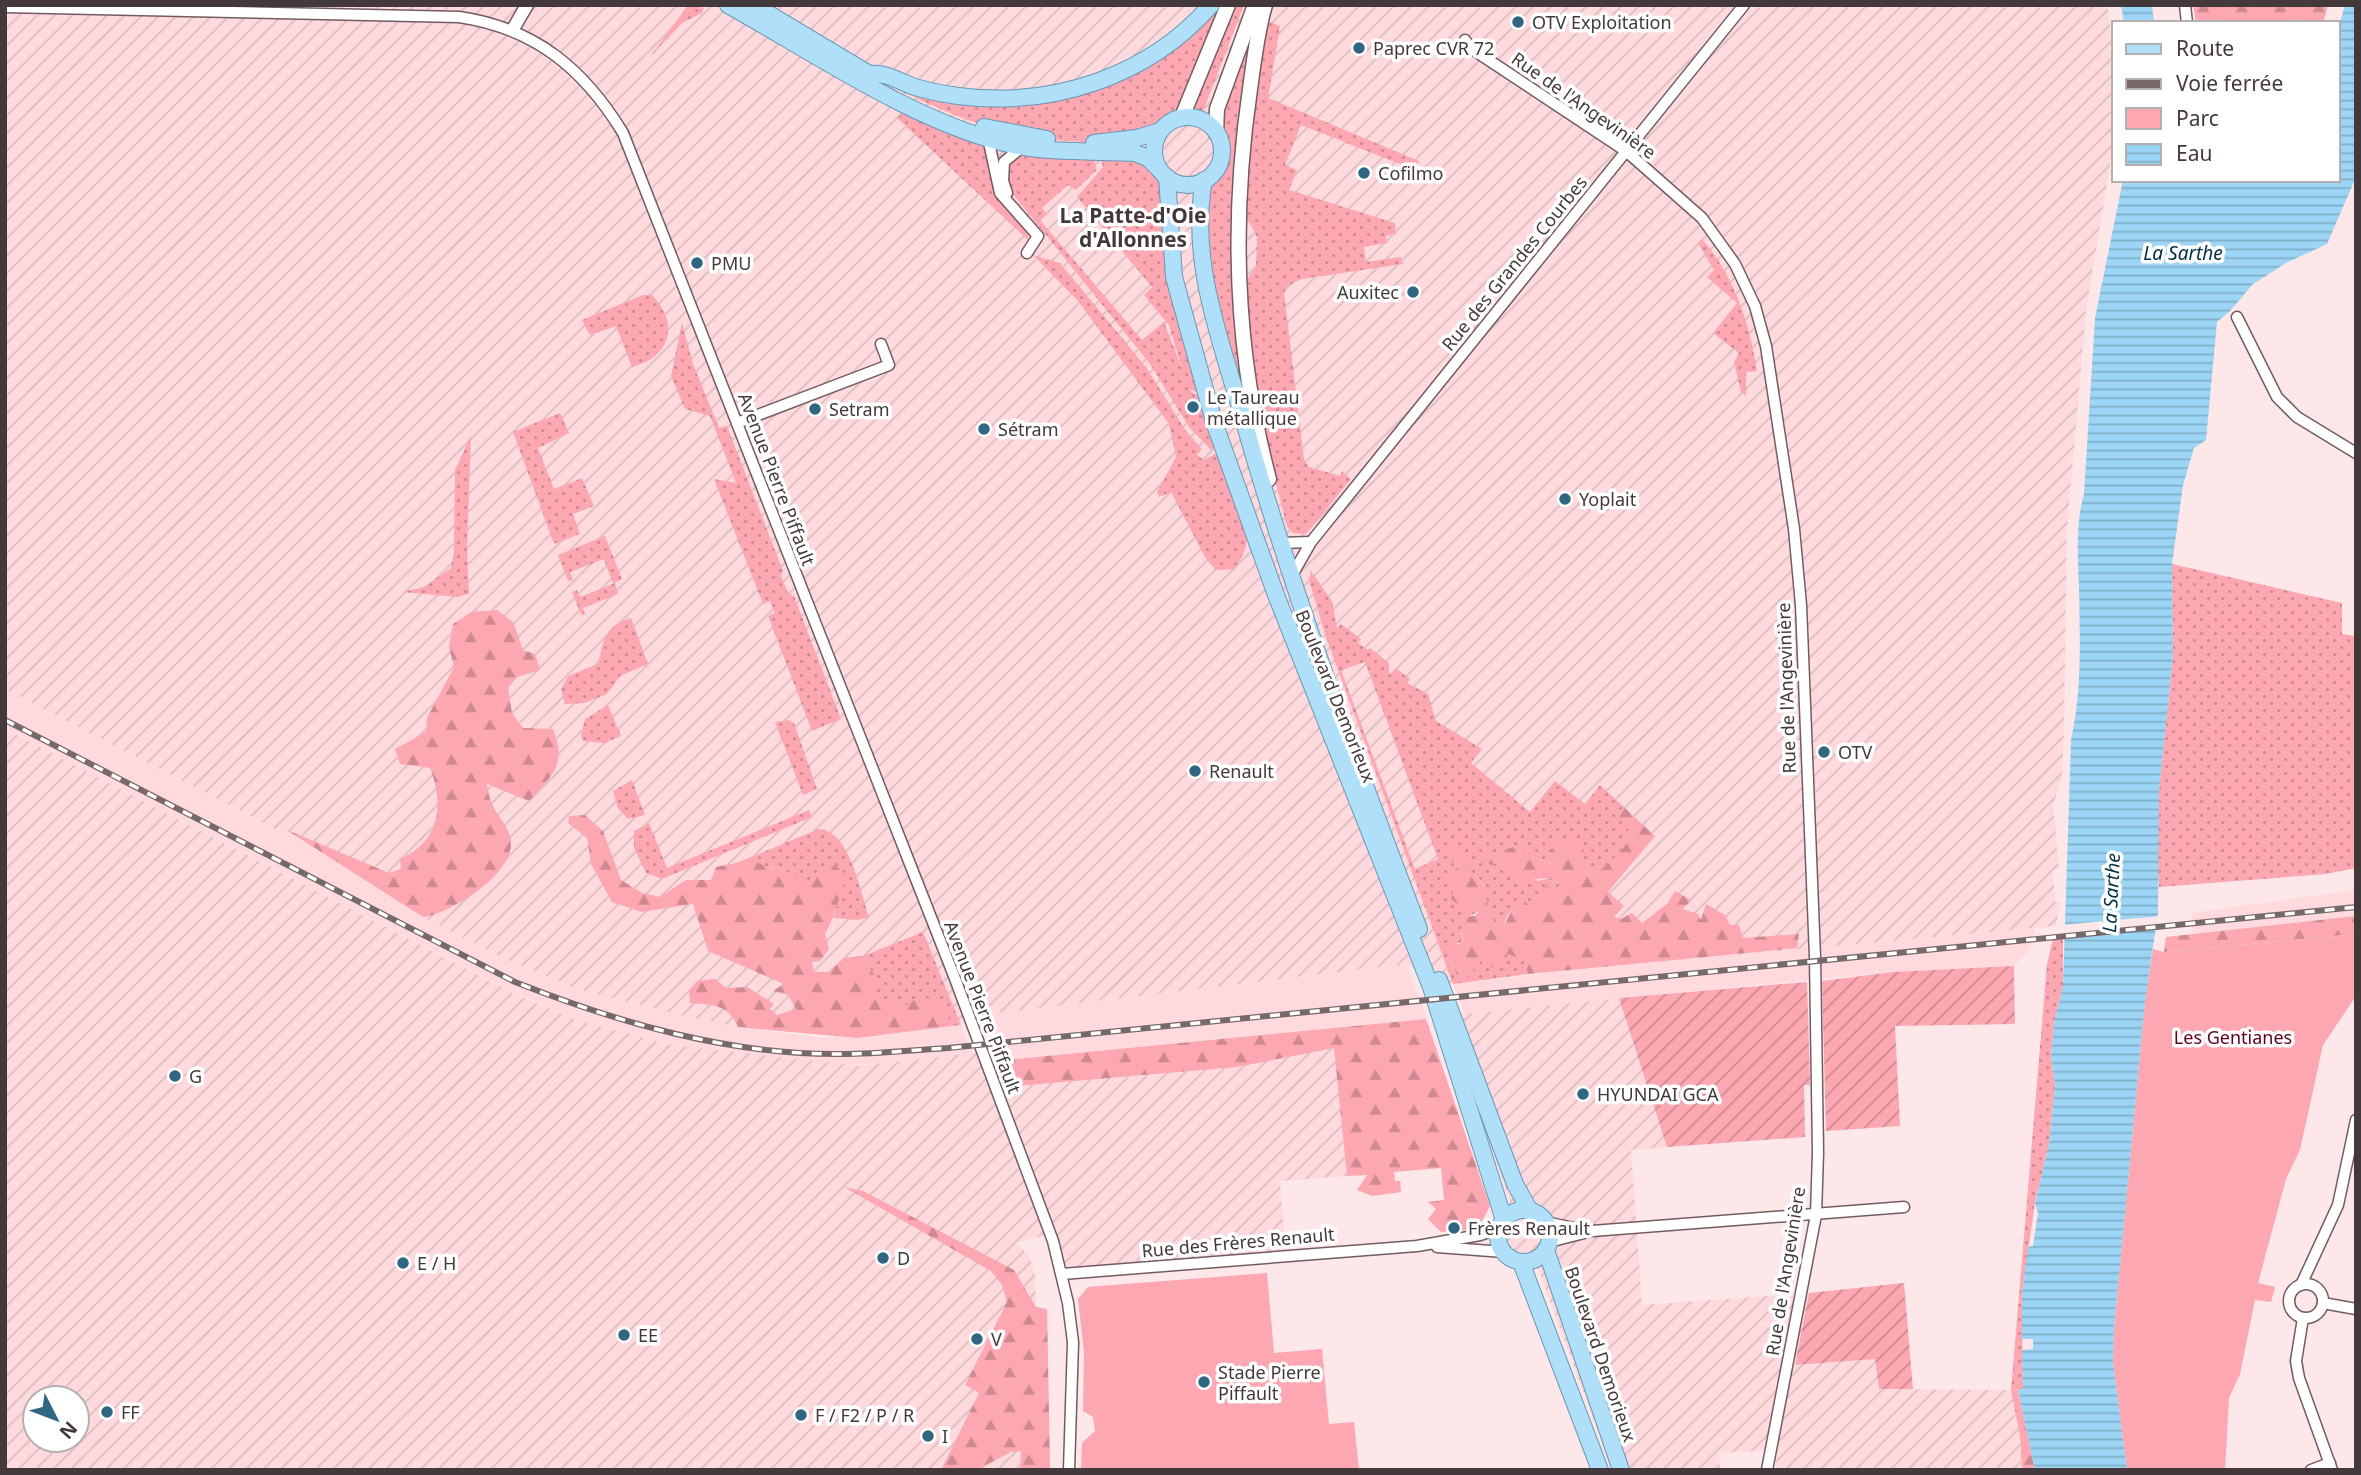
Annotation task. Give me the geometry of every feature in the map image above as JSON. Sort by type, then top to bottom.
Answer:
[{"type":"main road","points":[[727,5],[864,82],[964,130],[1022,147],[1135,153],[1148,158],[1162,173],[1185,185],[1204,180],[1214,172],[1220,159],[1221,146],[1216,133],[1217,109],[1255,5]]},
{"type":"main road","points":[[754,5],[870,74],[983,127],[1040,139],[1100,143],[1160,131]]},
{"type":"main road","points":[[870,74],[880,73],[916,87],[957,96],[1007,99],[1058,92],[1101,82],[1170,46],[1211,5]]},
{"type":"main road","points":[[1182,117],[1228,5]]},
{"type":"main road","points":[[1265,5],[1244,129],[1237,236],[1238,279],[1253,417],[1283,544],[1295,570],[1310,632]]},
{"type":"main road","points":[[1162,173],[1154,149],[1160,131],[1170,122],[1182,117],[1205,122],[1216,133]]},
{"type":"main road","name":"Boulevard Demorieux","points":[[1162,173],[1174,277],[1214,422],[1276,595],[1431,986],[1502,1224]]},
{"type":"main road","name":"Boulevard Demorieux","points":[[1204,180],[1199,209],[1204,279],[1310,632],[1515,1184],[1530,1211]]},
{"type":"main road","points":[[1530,1211],[1545,1222],[1547,1246],[1535,1260],[1521,1262],[1504,1252],[1498,1239],[1502,1224],[1513,1212],[1530,1211]]},
{"type":"main road","name":"Boulevard Demorieux","points":[[1547,1246],[1621,1470]]},
{"type":"main road","points":[[1521,1262],[1600,1470]]},
{"type":"street","points":[[513,29],[527,5]]},
{"type":"street","name":"Rue des Grandes Courbes","points":[[1295,570],[1311,542],[1744,5]]},
{"type":"street","name":"Avenue Pierre Piffault","points":[[5,6],[459,17],[513,29],[568,64],[601,97],[623,133],[958,989],[1053,1241],[1062,1274],[1073,1342],[1069,1470]]},
{"type":"street","name":"Rue de l'Angevinière","points":[[1465,40],[1472,50],[1626,151],[1702,218],[1735,264],[1755,306],[1766,346],[1794,529],[1801,605],[1815,957],[1818,1152],[1816,1215],[1767,1470]]},
{"type":"street","points":[[988,138],[997,187],[1004,199],[1038,236],[1027,253]]},
{"type":"street","points":[[1019,214],[1004,186],[1002,170],[1007,158],[1022,147]]},
{"type":"street","points":[[2236,317],[2277,397],[2297,417],[2356,453]]},
{"type":"street","points":[[737,423],[890,365],[881,344]]},
{"type":"street","points":[[1283,544],[1311,542]]},
{"type":"street","points":[[2323,1304],[2314,1316],[2303,1318],[2294,1312],[2289,1302],[2292,1292],[2301,1285],[2338,1205],[2353,1152],[2356,1120]]},
{"type":"street","points":[[1547,1246],[1592,1231],[1904,1207]]},
{"type":"street","points":[[1545,1222],[1592,1231]]},
{"type":"street","name":"Rue des Frères Renault","points":[[1062,1274],[1417,1246],[1480,1235],[1502,1224]]},
{"type":"street","name":"Rue des Frères Renault","points":[[1417,1246],[1504,1252]]},
{"type":"street","points":[[2301,1285],[2308,1284],[2319,1291],[2323,1304]]},
{"type":"street","points":[[2323,1304],[2356,1309]]},
{"type":"street","points":[[2303,1318],[2296,1361],[2299,1378],[2331,1466],[2311,1470]]},
{"type":"shaded area","points":[[5,5],[2107,5],[2112,44],[2112,152],[2086,310],[2067,529],[2062,778],[2053,805],[2059,868],[2053,870],[2055,902],[2061,902],[2056,926],[1528,974],[1453,984],[1405,964],[980,1015],[961,1025],[857,1038],[738,1027],[580,990],[507,960],[423,917],[285,829],[277,830],[5,689]]},
{"type":"shaded area","points":[[5,689],[277,830],[285,829],[423,917],[507,960],[580,990],[738,1027],[820,1037],[857,1038],[961,1025],[973,1053],[893,1064],[828,1065],[673,1045],[576,1020],[511,991],[5,729]]},
{"type":"shaded area","points":[[5,729],[511,992],[576,1020],[672,1045],[859,1066],[982,1052],[1005,1060],[1335,1048],[1347,1176],[1280,1181],[1286,1255],[1062,1274],[1050,1234],[1016,1243],[1029,1256],[1035,1274],[1036,1307],[1047,1309],[1050,1470],[5,1470]]},
{"type":"shaded area","points":[[2356,890],[2356,916],[2193,934],[2191,913]]},
{"type":"shaded area","points":[[2034,928],[2035,941],[2014,966],[1893,972],[1620,998],[1667,1147],[1631,1150],[1636,1217],[1465,1016],[1453,984],[1609,966]]},
{"type":"shaded area","points":[[1406,964],[1427,1019],[1005,1060],[993,1057],[980,1015]]},
{"type":"shaded area","points":[[1619,998],[1667,1147],[1631,1150],[1642,1305],[1809,1293],[1795,1365],[1875,1359],[1879,1389],[2011,1390],[2020,1436],[2022,1470],[1775,1470],[1778,1450],[1719,1453],[1720,1470],[1612,1470],[1535,1260],[1521,1262],[1511,1259],[1500,1247],[1499,1231],[1504,1220],[1513,1212],[1447,1016]]},
{"type":"green space","points":[[688,5],[704,8],[702,13],[682,23],[649,58]]},
{"type":"green space","points":[[1211,5],[1244,5],[1200,119],[1166,123],[1114,140],[1089,143],[1065,141],[988,127],[940,109],[870,74],[1007,99],[1100,82]]},
{"type":"green space","points":[[1255,5],[1237,236],[1257,436],[1204,279],[1210,177],[1221,156],[1216,133]]},
{"type":"green space","points":[[2193,5],[2328,5],[2324,21],[2196,21]]},
{"type":"green space","points":[[1269,22],[1280,26],[1268,98],[1419,161],[1415,170],[1301,125],[1285,165],[1297,170],[1289,190],[1395,223],[1396,234],[1386,236],[1387,243],[1364,247],[1366,262],[1401,257],[1403,264],[1302,279],[1287,286],[1284,293],[1304,459],[1309,467],[1340,476],[1342,471],[1351,479],[1306,534],[1293,533],[1287,527],[1256,403],[1244,283],[1256,267],[1257,237],[1246,216],[1250,144],[1261,56]]},
{"type":"green space","points":[[904,111],[986,145],[993,166],[1028,233],[1028,240],[897,118]]},
{"type":"green space","points":[[1022,152],[1094,160],[1097,170],[1076,190],[1068,185],[1042,208],[1047,214],[1040,220],[1142,340],[1164,322],[1182,369],[1169,325],[1144,295],[1152,287],[1077,197],[1103,167],[1100,157],[1135,153],[1162,173],[1174,277],[1202,394],[1188,389],[1199,397],[1220,447],[1211,450],[1189,427],[1150,364],[1008,188],[1008,165]]},
{"type":"green space","points":[[1702,239],[1732,284],[1750,335],[1757,371],[1746,372],[1746,396],[1741,392],[1734,362],[1739,353],[1713,333],[1737,303],[1707,277],[1714,270],[1698,243]]},
{"type":"green space","points":[[1033,255],[1060,263],[1146,367],[1186,431],[1202,449],[1197,455],[1204,460],[1224,449],[1241,494],[1247,525],[1247,541],[1243,555],[1234,569],[1216,570],[1206,559],[1171,492],[1159,497],[1157,492],[1176,457],[1169,424],[1078,301]]},
{"type":"green space","points":[[643,295],[652,295],[661,306],[666,317],[667,338],[656,356],[632,367],[616,326],[590,335],[582,320]]},
{"type":"green space","points":[[682,323],[693,364],[719,428],[727,426],[783,571],[781,576],[788,593],[794,596],[841,719],[812,731],[768,616],[775,613],[770,601],[763,604],[714,479],[736,483],[710,416],[685,409],[671,376]]},
{"type":"green space","points":[[560,413],[569,433],[538,448],[554,489],[582,478],[594,506],[573,514],[580,534],[554,544],[513,432]]},
{"type":"green space","points":[[471,435],[467,548],[469,594],[458,597],[402,592],[424,587],[451,568],[454,552],[455,470]]},
{"type":"green space","points":[[605,536],[622,579],[615,583],[618,594],[583,608],[585,614],[581,615],[572,592],[577,590],[580,597],[613,584],[604,559],[570,572],[573,580],[568,581],[558,555]]},
{"type":"green space","points":[[2172,564],[2342,603],[2342,634],[2356,636],[2356,868],[2325,874],[2159,887],[2156,849],[2159,790],[2173,656]]},
{"type":"green space","points":[[1311,571],[1332,601],[1337,628],[1341,624],[1361,639],[1358,643],[1368,650],[1370,648],[1389,663],[1389,675],[1397,669],[1410,679],[1407,683],[1428,694],[1436,721],[1482,749],[1471,763],[1530,812],[1555,781],[1585,804],[1600,785],[1625,808],[1619,811],[1630,832],[1626,844],[1613,860],[1595,874],[1581,861],[1554,864],[1528,856],[1526,845],[1504,853],[1497,864],[1538,881],[1550,878],[1562,884],[1531,908],[1525,901],[1517,905],[1511,910],[1504,926],[1497,925],[1491,914],[1482,883],[1468,870],[1453,862],[1459,866],[1455,887],[1463,908],[1481,910],[1466,918],[1461,935],[1464,942],[1457,943],[1450,959],[1457,976],[1466,978],[1481,960],[1493,968],[1508,954],[1524,961],[1528,974],[1453,984],[1326,637],[1309,580]],"holes":[[[1365,662],[1438,859],[1415,869],[1341,670]]]},
{"type":"green space","points":[[497,610],[513,622],[523,650],[535,654],[540,670],[517,677],[508,688],[512,713],[523,728],[553,729],[559,752],[558,761],[551,776],[529,801],[487,784],[493,806],[509,833],[511,847],[506,861],[496,874],[467,898],[436,914],[423,917],[285,829],[389,873],[401,869],[400,859],[413,852],[431,833],[437,796],[430,768],[400,764],[395,749],[426,732],[427,718],[454,667],[449,647],[453,624],[471,612]]},
{"type":"green space","points":[[631,618],[648,664],[620,676],[607,694],[584,703],[565,704],[561,689],[568,676],[598,664],[610,630]]},
{"type":"green space","points":[[608,705],[621,736],[605,743],[583,741],[581,735],[585,719]]},
{"type":"green space","points":[[789,720],[794,723],[817,789],[803,795],[775,722]]},
{"type":"green space","points":[[632,780],[645,815],[628,819],[618,808],[613,791]]},
{"type":"green space","points":[[1625,808],[1655,836],[1608,892],[1624,906],[1614,917],[1621,919],[1632,913],[1642,923],[1668,903],[1675,891],[1689,899],[1690,902],[1682,909],[1698,914],[1701,920],[1706,904],[1725,915],[1730,925],[1739,925],[1743,938],[1799,934],[1797,948],[1528,974],[1524,961],[1508,954],[1501,966],[1493,968],[1481,961],[1466,978],[1457,976],[1447,948],[1464,942],[1459,917],[1475,916],[1480,910],[1463,908],[1451,899],[1453,892],[1448,888],[1447,879],[1459,866],[1449,858],[1450,851],[1457,846],[1465,850],[1469,857],[1467,868],[1481,882],[1492,917],[1497,925],[1504,926],[1519,895],[1526,896],[1525,901],[1531,908],[1541,899],[1540,892],[1546,886],[1556,889],[1562,884],[1550,878],[1517,880],[1512,871],[1503,871],[1497,864],[1490,865],[1484,855],[1526,844],[1528,856],[1553,864],[1549,852],[1560,839],[1584,849],[1581,861],[1595,874],[1613,860],[1626,844],[1630,832],[1618,815],[1618,810]]},
{"type":"green space","points":[[809,810],[812,817],[662,879],[646,873],[634,848],[634,831],[649,823],[667,868]]},
{"type":"green space","points":[[585,815],[603,831],[621,880],[642,893],[660,897],[686,880],[711,880],[716,867],[751,860],[772,869],[783,869],[800,882],[808,882],[817,872],[835,865],[847,876],[825,934],[829,949],[820,961],[812,962],[814,972],[828,972],[844,958],[863,956],[874,975],[875,999],[907,1005],[918,997],[939,1000],[952,1026],[857,1038],[738,1027],[730,1014],[719,1007],[690,1003],[689,991],[697,981],[715,979],[726,988],[747,987],[774,1004],[770,1009],[777,1015],[796,1009],[788,995],[773,991],[784,984],[708,951],[693,904],[642,912],[612,902],[591,864],[587,838],[568,823],[569,816]]},
{"type":"green space","points":[[819,829],[830,832],[846,851],[869,917],[858,920],[834,918],[837,901],[847,876],[817,872],[808,882],[799,882],[783,869],[748,863],[734,864]]},
{"type":"green space","points":[[2356,916],[2356,934],[2164,952],[2166,937]]},
{"type":"green space","points":[[923,932],[961,1025],[952,1026],[945,1012],[918,997],[907,1005],[874,999],[874,975],[863,956]]},
{"type":"green space","name":"Les Gentianes","points":[[2356,934],[2356,996],[2323,1045],[2300,1150],[2286,1179],[2258,1283],[2275,1287],[2271,1302],[2255,1300],[2240,1374],[2229,1398],[2225,1470],[2127,1470],[2113,1362],[2114,1329],[2145,1001],[2153,949],[2164,952]]},
{"type":"green space","points":[[2063,938],[2063,986],[2054,1024],[2051,1056],[2055,1086],[2049,1144],[2035,1202],[2022,1294],[2023,1389],[2011,1390],[2047,964],[2053,939]]},
{"type":"green space","points":[[2014,966],[2015,1024],[1895,1026],[1900,1126],[1826,1131],[1822,981],[1893,972]]},
{"type":"green space","points":[[1807,982],[1810,1085],[1804,1085],[1805,1137],[1667,1147],[1619,998]]},
{"type":"green space","points":[[1426,1019],[1490,1206],[1478,1229],[1441,1232],[1428,1219],[1436,1209],[1428,1202],[1444,1200],[1441,1168],[1394,1172],[1395,1181],[1400,1181],[1401,1192],[1372,1196],[1357,1190],[1367,1175],[1347,1176],[1334,1048],[1237,1067],[1015,1086],[1005,1060]]},
{"type":"green space","points":[[844,1187],[863,1191],[1014,1270],[1036,1307],[1047,1309],[1050,1470],[1020,1470],[1021,1451],[1011,1452],[977,1470],[941,1470],[979,1393],[965,1385],[1007,1302],[1002,1285],[991,1271]]},
{"type":"green space","name":"Stade Pierre Piffault","points":[[1267,1273],[1274,1353],[1322,1349],[1329,1424],[1354,1422],[1359,1470],[1081,1470],[1082,1443],[1095,1431],[1093,1417],[1083,1411],[1084,1352],[1078,1299],[1088,1287]]},
{"type":"green space","points":[[1904,1283],[1913,1389],[1879,1389],[1875,1359],[1795,1365],[1809,1293]]},
{"type":"green space","points":[[2011,1390],[2018,1390],[2035,1470],[2022,1470],[2020,1436]]},
{"type":"water","points":[[2121,5],[2152,5],[2154,21],[2124,21]]},
{"type":"water","name":"La Sarthe","points":[[2345,5],[2356,5],[2356,177],[2327,244],[2286,263],[2253,284],[2217,322],[2206,440],[2194,448],[2183,485],[2172,564],[2173,656],[2159,790],[2158,913],[2145,1001],[2114,1329],[2113,1362],[2127,1470],[2035,1470],[2018,1390],[2023,1389],[2022,1350],[2033,1349],[2033,1339],[2022,1339],[2022,1294],[2028,1247],[2033,1246],[2038,1213],[2035,1203],[2049,1144],[2055,1086],[2051,1056],[2054,1024],[2063,986],[2071,740],[2080,665],[2078,530],[2084,494],[2095,318],[2123,182],[2340,182],[2340,22]]},
{"type":"pier","points":[[2161,916],[2158,929],[2060,939],[2061,925]]},
{"type":"railway","points":[[5,720],[515,982],[594,1011],[675,1034],[757,1049],[799,1053],[854,1054],[948,1048],[2356,907]]},
{"type":"place","name":"OTV Exploitation","points":[[1518,22]]},
{"type":"place","name":"Paprec CVR 72","points":[[1359,48]]},
{"type":"place","name":"Cofilmo","points":[[1364,173]]},
{"type":"place","name":"PMU","points":[[697,263]]},
{"type":"place","name":"Auxitec","points":[[1413,292]]},
{"type":"place","name":"Le Taureau métallique","points":[[1193,407]]},
{"type":"place","name":"Setram","points":[[815,409]]},
{"type":"place","name":"Sétram","points":[[984,429]]},
{"type":"place","name":"Yoplait","points":[[1565,499]]},
{"type":"place","name":"OTV","points":[[1824,752]]},
{"type":"place","name":"Renault","points":[[1195,771]]},
{"type":"place","name":"G","points":[[175,1076]]},
{"type":"place","name":"HYUNDAI GCA","points":[[1583,1094]]},
{"type":"place","name":"Frères Renault","points":[[1454,1228]]},
{"type":"place","name":"D","points":[[883,1258]]},
{"type":"place","name":"E / H","points":[[403,1263]]},
{"type":"place","name":"EE","points":[[624,1335]]},
{"type":"place","name":"V","points":[[977,1339]]},
{"type":"place","name":"Stade Pierre Piffault","points":[[1204,1382]]},
{"type":"place","name":"FF","points":[[107,1412]]},
{"type":"place","name":"F / F2 / P / R","points":[[801,1415]]},
{"type":"place","name":"I","points":[[928,1436]]},
{"type":"district","name":"La Patte-d'Oie d'Allonnes","points":[[1133,227]]}]
